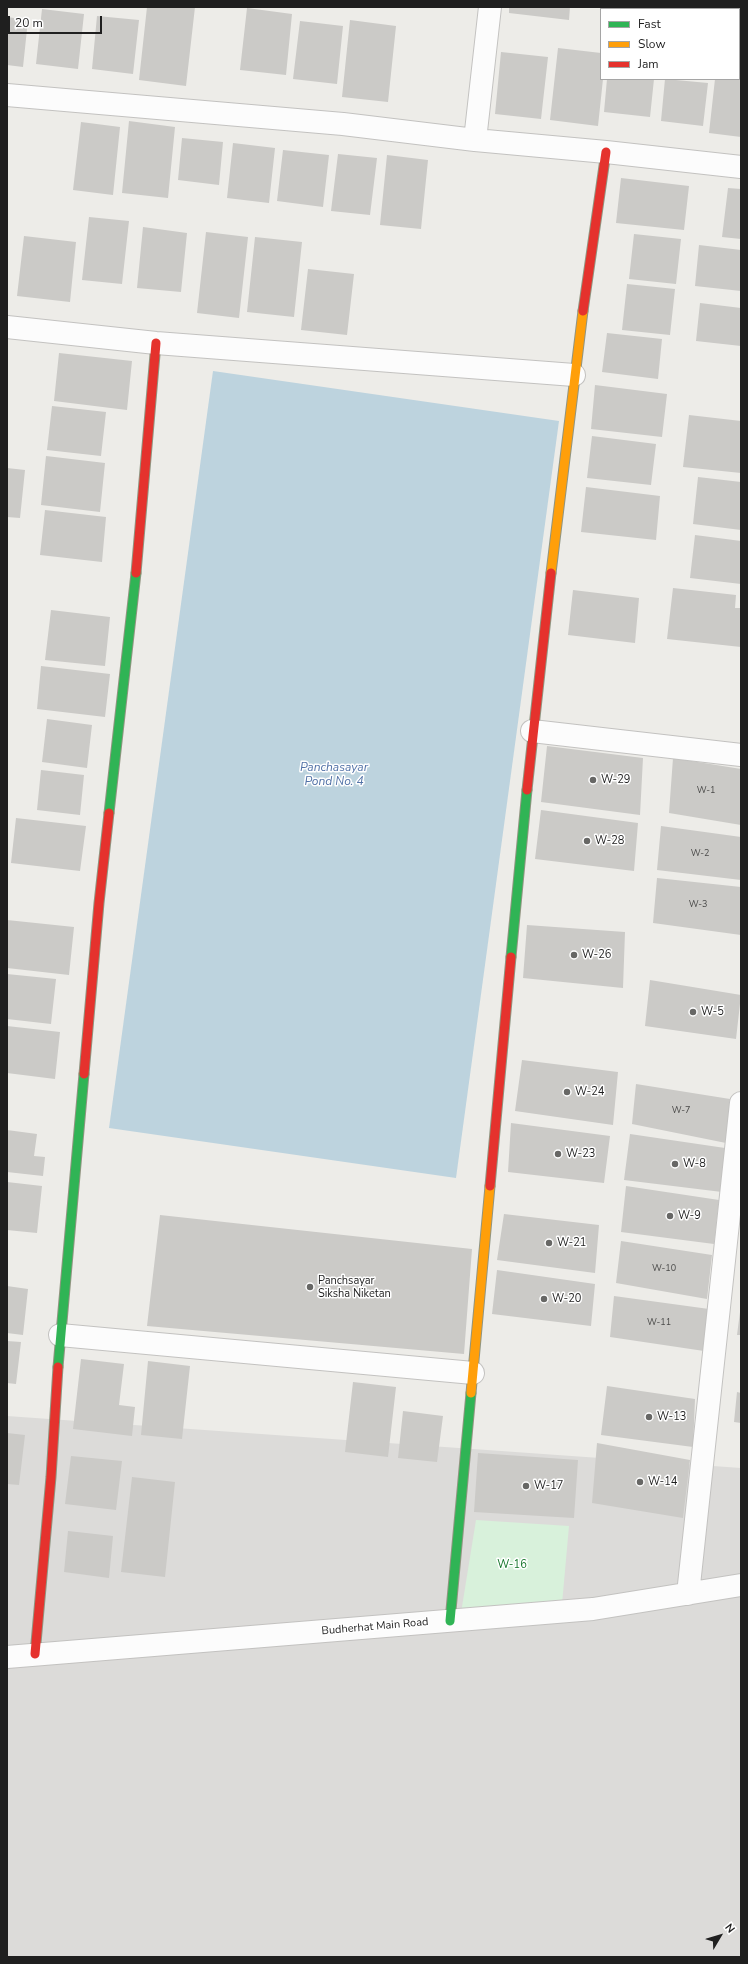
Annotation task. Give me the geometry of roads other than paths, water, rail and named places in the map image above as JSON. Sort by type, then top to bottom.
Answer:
[{"type":"street","points":[[474,140],[490,7]]},
{"type":"street","points":[[7,95],[343,124],[474,140],[606,152],[741,167]]},
{"type":"street","points":[[450,1621],[532,731],[574,375],[606,152]]},
{"type":"street","points":[[7,327],[156,343],[574,375]]},
{"type":"street","points":[[35,1654],[51,1478],[60,1335],[99,904],[132,618],[156,343]]},
{"type":"street","points":[[532,731],[741,755]]},
{"type":"street","points":[[688,1594],[741,1103]]},
{"type":"street","points":[[60,1335],[473,1373]]},
{"type":"street","name":"Budherhat Main Road","points":[[7,1657],[593,1609],[741,1586]]},
{"type":"water","name":"Panchasayar Pond No. 4","points":[[213,371],[559,421],[456,1178],[109,1128]]},
{"type":"place","name":"W-29","points":[[593,780]]},
{"type":"place","name":"W-28","points":[[587,841]]},
{"type":"place","name":"W-26","points":[[574,955]]},
{"type":"place","name":"W-5","points":[[693,1012]]},
{"type":"place","name":"W-24","points":[[567,1092]]},
{"type":"place","name":"W-23","points":[[558,1154]]},
{"type":"place","name":"W-8","points":[[675,1164]]},
{"type":"place","name":"W-9","points":[[670,1216]]},
{"type":"place","name":"W-21","points":[[549,1243]]},
{"type":"place","name":"Panchsayar Siksha Niketan","points":[[310,1287]]},
{"type":"place","name":"W-20","points":[[544,1299]]},
{"type":"place","name":"W-13","points":[[649,1417]]},
{"type":"place","name":"W-14","points":[[640,1482]]},
{"type":"place","name":"W-17","points":[[526,1486]]},
{"type":"park label","name":"W-16","points":[[512,1565]]}]
